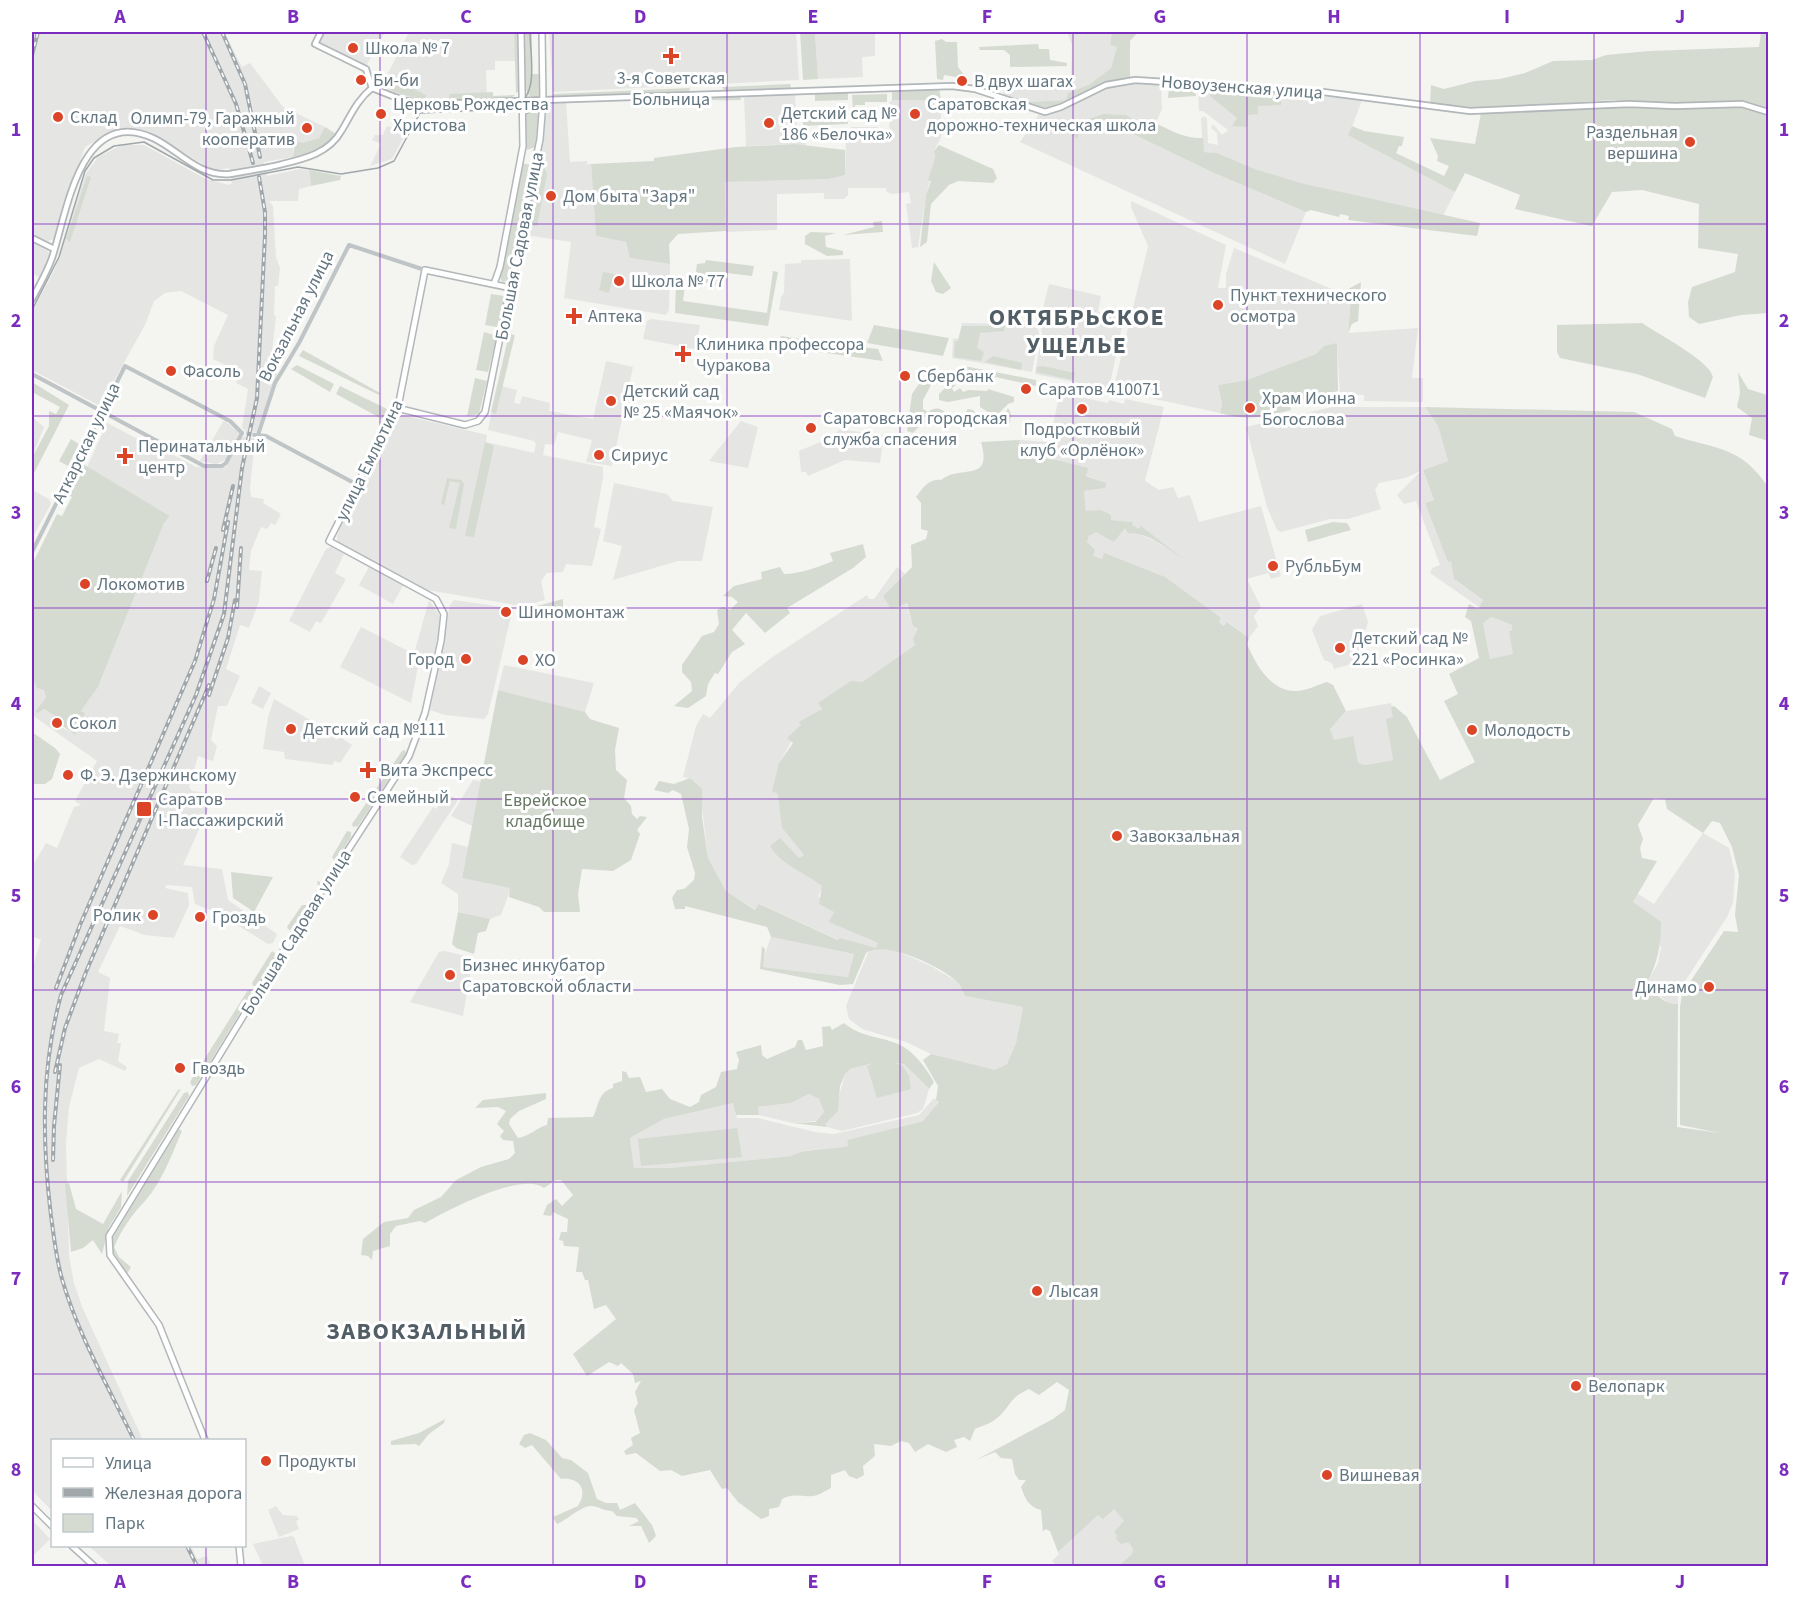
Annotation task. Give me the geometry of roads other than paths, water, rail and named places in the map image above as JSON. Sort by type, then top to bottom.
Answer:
[{"type":"main road","points":[[32,299],[48,267],[80,168],[92,148],[107,139],[135,133],[154,138],[208,173],[230,174],[312,156],[328,147],[341,133],[356,104],[372,88],[366,69],[315,44],[321,32]]},
{"type":"main road","name":"Большая Садовая улица","points":[[494,284],[500,267],[522,152],[521,32]]},
{"type":"main road","name":"Большая Садовая улица","points":[[397,408],[465,425],[478,421],[485,412],[537,154],[543,101],[542,32]]},
{"type":"main road","name":"Новоузенская улица","points":[[372,88],[419,103],[522,102],[952,86],[975,89],[1045,112],[1061,107],[1106,85],[1135,80],[1323,92],[1470,111],[1629,104],[1675,106],[1742,104],[1768,112]]},
{"type":"main road","points":[[523,112],[543,101]]},
{"type":"main road","points":[[32,238],[54,249]]},
{"type":"main road","points":[[426,270],[511,288]]},
{"type":"main road","name":"улица Емлютина","points":[[426,270],[397,408],[328,541],[436,599]]},
{"type":"main road","name":"Большая Садовая улица","points":[[205,1439],[159,1324],[110,1253],[108,1241],[113,1228],[291,938],[409,756],[423,719],[439,648],[444,614],[436,599]]},
{"type":"main road","points":[[32,1506],[51,1525]]},
{"type":"main road","points":[[74,1547],[94,1566]]},
{"type":"main road","points":[[239,1547],[241,1566]]},
{"type":"street","name":"Вокзальная улица","points":[[356,484],[266,436],[256,435],[275,383],[299,343],[348,245],[426,270]]},
{"type":"street","name":"Аткарская улица","points":[[32,552],[101,412],[125,366],[230,421],[244,433],[226,463],[222,466],[204,466],[101,412]]},
{"type":"street","points":[[32,374],[101,412]]},
{"type":"tunnel","points":[[246,433],[255,435]]},
{"type":"tram line","points":[[32,310],[59,257],[85,171],[94,158],[114,146],[144,142],[213,180],[231,180],[298,167],[341,174],[378,168],[394,161],[420,113],[510,109],[520,104],[530,87],[532,76],[530,32]]},
{"type":"railway","points":[[32,55],[38,32]]},
{"type":"railway","points":[[203,32],[236,104],[253,163]]},
{"type":"railway","points":[[222,32],[245,84],[260,157]]},
{"type":"railway","points":[[134,1439],[85,1341],[60,1271],[55,1248],[46,1160],[47,1077],[54,1022],[61,995],[196,695],[224,614],[242,468],[257,398],[265,235],[265,212],[259,177]]},
{"type":"railway","points":[[223,530],[233,486]]},
{"type":"railway","points":[[56,988],[80,925],[195,661],[214,599],[228,522]]},
{"type":"railway","points":[[207,581],[216,548]]},
{"type":"railway","points":[[237,607],[241,548]]},
{"type":"railway","points":[[209,695],[228,638],[235,600]]},
{"type":"railway","points":[[55,1072],[65,1028],[86,972],[209,685]]},
{"type":"railway","points":[[53,1160],[60,1065]]},
{"type":"railway","points":[[188,1547],[197,1566]]},
{"type":"place","name":"Школа № 7","points":[[353,48]]},
{"type":"place","name":"3-я Советская Больница","points":[[671,56]]},
{"type":"place","name":"Би-би","points":[[361,80]]},
{"type":"place","name":"В двух шагах","points":[[962,81]]},
{"type":"place","name":"Церковь Рождества Христова","points":[[381,114]]},
{"type":"place","name":"Саратовская дорожно-техническая школа","points":[[915,114]]},
{"type":"place","name":"Склад","points":[[58,117]]},
{"type":"place","name":"Детский сад № 186 «Белочка»","points":[[769,123]]},
{"type":"place","name":"Олимп-79, Гаражный кооператив","points":[[307,128]]},
{"type":"place","name":"Раздельная вершина","points":[[1690,142]]},
{"type":"place","name":"Дом быта \"Заря\"","points":[[551,196]]},
{"type":"place","name":"Школа № 77","points":[[619,281]]},
{"type":"place","name":"Пункт технического осмотра","points":[[1218,305]]},
{"type":"place","name":"Аптека","points":[[574,316]]},
{"type":"place","name":"Клиника профессора Чуракова","points":[[683,354]]},
{"type":"place","name":"Фасоль","points":[[171,371]]},
{"type":"place","name":"Сбербанк","points":[[905,376]]},
{"type":"place","name":"Саратов 410071","points":[[1026,389]]},
{"type":"place","name":"Детский сад № 25 «Маячок»","points":[[611,401]]},
{"type":"place","name":"Храм Ионна Богослова","points":[[1250,408]]},
{"type":"place","name":"Подростковый клуб «Орлёнок»","points":[[1082,409]]},
{"type":"place","name":"Саратовская городская служба спасения","points":[[811,428]]},
{"type":"place","name":"Сириус","points":[[599,455]]},
{"type":"place","name":"Перинатальный центр","points":[[125,456]]},
{"type":"place","name":"РубльБум","points":[[1273,566]]},
{"type":"place","name":"Локомотив","points":[[85,584]]},
{"type":"place","name":"Шиномонтаж","points":[[506,612]]},
{"type":"place","name":"Детский сад № 221 «Росинка»","points":[[1340,648]]},
{"type":"place","name":"Город","points":[[466,659]]},
{"type":"place","name":"ХО","points":[[523,660]]},
{"type":"place","name":"Сокол","points":[[57,723]]},
{"type":"place","name":"Детский сад №111","points":[[291,729]]},
{"type":"place","name":"Молодость","points":[[1472,730]]},
{"type":"place","name":"Вита Экспресс","points":[[368,770]]},
{"type":"place","name":"Ф. Э. Дзержинскому","points":[[68,775]]},
{"type":"place","name":"Семейный","points":[[355,797]]},
{"type":"place","name":"Саратов I-Пассажирский","points":[[144,809]]},
{"type":"place","name":"Завокзальная","points":[[1117,836]]},
{"type":"place","name":"Ролик","points":[[153,915]]},
{"type":"place","name":"Гроздь","points":[[200,917]]},
{"type":"place","name":"Бизнес инкубатор Саратовской области","points":[[450,975]]},
{"type":"place","name":"Динамо","points":[[1709,987]]},
{"type":"place","name":"Гвоздь","points":[[180,1068]]},
{"type":"place","name":"Лысая","points":[[1037,1291]]},
{"type":"place","name":"Велопарк","points":[[1576,1386]]},
{"type":"place","name":"Продукты","points":[[266,1461]]},
{"type":"place","name":"Вишневая","points":[[1327,1475]]},
{"type":"district","name":"ОКТЯБРЬСКОЕ УЩЕЛЬЕ","points":[[1077,331]]},
{"type":"district","name":"ЗАВОКЗАЛЬНЫЙ","points":[[427,1331]]},
{"type":"park label","name":"Еврейское кладбище","points":[[545,810]]}]
